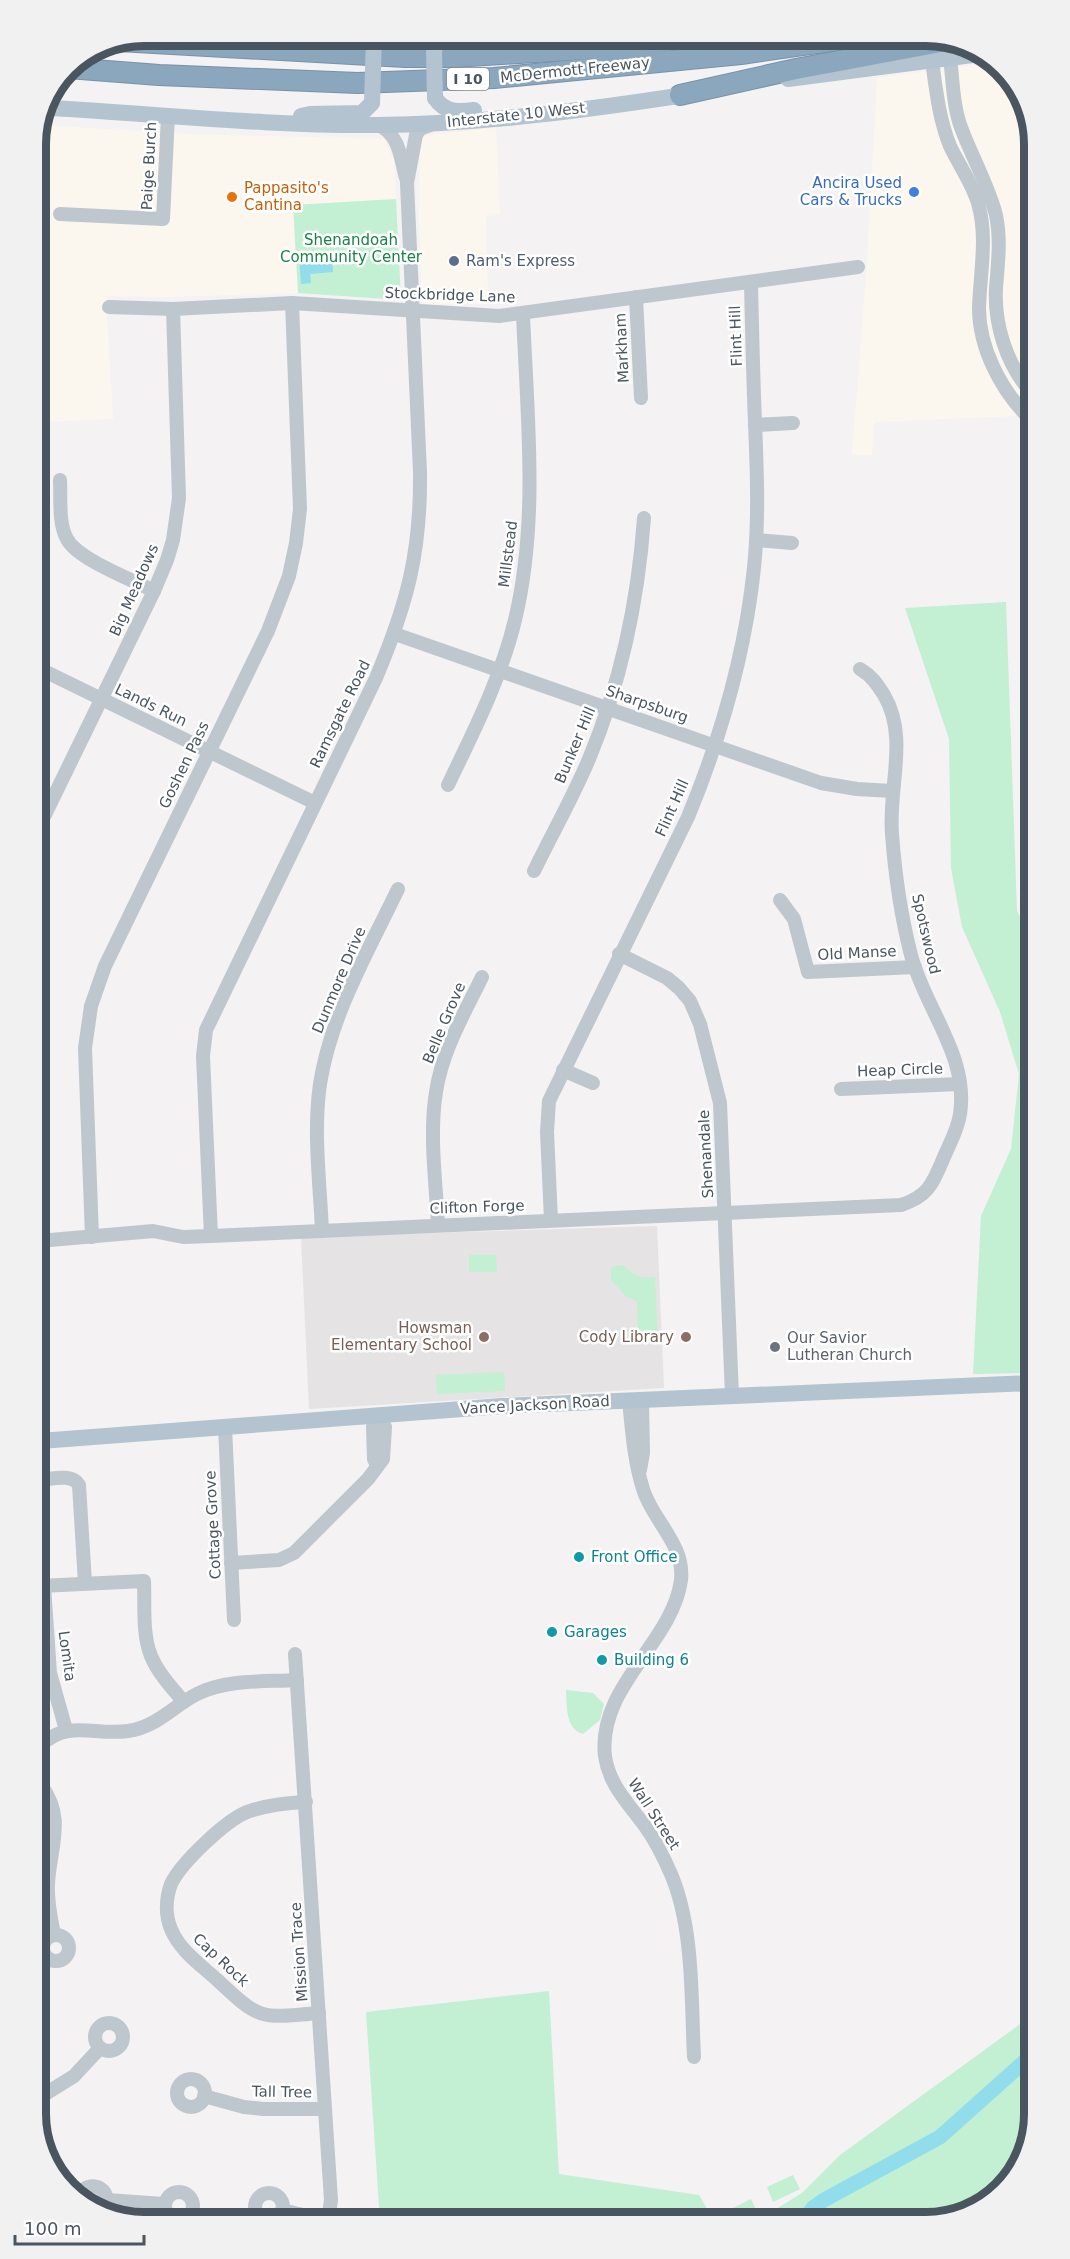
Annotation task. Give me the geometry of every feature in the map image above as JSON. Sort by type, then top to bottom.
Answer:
[{"type":"highway","name":"McDermott Freeway","points":[[208,46],[405,57],[533,53],[619,47]]},
{"type":"highway","points":[[516,46],[533,53]]},
{"type":"highway","name":"McDermott Freeway","points":[[83,69],[159,75],[358,83],[494,78],[741,54],[791,47]]},
{"type":"highway","points":[[680,95],[796,69],[948,50]]},
{"type":"main road","points":[[283,122],[310,114],[362,113],[372,103],[374,46]]},
{"type":"main road","points":[[435,46],[435,98],[443,108],[451,111],[501,108],[530,115]]},
{"type":"main road","name":"Interstate 10 West","points":[[54,108],[327,125],[434,124],[530,115],[932,61],[948,50]]},
{"type":"main road","name":"Vance Jackson Road","points":[[46,1441],[225,1427],[377,1422],[502,1406],[1024,1383]]},
{"type":"street","points":[[948,50],[961,129],[988,190],[998,227],[1000,258],[996,306],[1002,337],[1013,366],[1024,382]]},
{"type":"street","points":[[932,61],[946,133],[974,191],[981,215],[983,251],[979,311],[983,334],[994,369],[1002,385],[1024,412]]},
{"type":"street","name":"Paige Burch","points":[[60,214],[163,219],[168,115]]},
{"type":"street","name":"Ramsgate Road","points":[[211,1236],[202,1056],[206,1030],[376,678],[395,634],[417,550],[420,506],[407,183],[416,135],[420,129],[434,124]]},
{"type":"street","name":"Ramsgate Road","points":[[378,125],[388,130],[393,136],[407,183]]},
{"type":"street","name":"Stockbridge Lane","points":[[109,307],[173,309],[292,303],[499,316],[858,267]]},
{"type":"street","name":"Flint Hill","points":[[551,1220],[547,1117],[549,1101],[688,817],[715,745],[743,644],[756,540],[758,465],[751,282]]},
{"type":"street","name":"Markham","points":[[636,297],[641,398]]},
{"type":"street","name":"Goshen Pass","points":[[92,1237],[85,1056],[91,1006],[105,966],[278,608],[289,576],[300,509],[292,303]]},
{"type":"street","name":"Big Meadows","points":[[47,799],[102,699],[154,591],[173,540],[179,498],[173,309]]},
{"type":"street","name":"Millstead","points":[[448,785],[485,710],[500,671],[515,619],[529,528],[530,480],[523,314]]},
{"type":"street","points":[[755,425],[793,423]]},
{"type":"street","points":[[60,480],[62,522],[66,538],[73,548],[84,556],[154,591]]},
{"type":"street","name":"Bunker Hill","points":[[534,871],[588,761],[608,708],[628,638],[640,570],[644,518]]},
{"type":"street","points":[[756,540],[792,543]]},
{"type":"street","name":"Sharpsburg","points":[[395,634],[840,788],[892,791]]},
{"type":"street","name":"Spotswood","points":[[860,669],[875,681],[894,714],[897,740],[892,791],[892,833],[896,867],[915,967],[953,1053],[960,1084],[961,1102],[957,1127],[933,1182],[917,1200]]},
{"type":"street","name":"Lands Run","points":[[47,672],[315,803]]},
{"type":"street","name":"Dunmore Drive","points":[[322,1231],[317,1119],[326,1054],[335,1023],[348,993],[398,889]]},
{"type":"street","name":"Old Manse","points":[[780,900],[794,919],[808,972],[915,967]]},
{"type":"street","name":"Shenandale","points":[[620,954],[673,983],[690,1001],[697,1016],[720,1103],[732,1396]]},
{"type":"street","name":"Belle Grove","points":[[438,1225],[433,1133],[436,1092],[447,1052],[482,977]]},
{"type":"street","points":[[563,1070],[593,1083]]},
{"type":"street","name":"Heap Circle","points":[[841,1089],[960,1084]]},
{"type":"street","name":"Clifton Forge","points":[[46,1240],[153,1232],[183,1237],[211,1236],[901,1205],[917,1200]]},
{"type":"street","name":"Wall Street","points":[[636,1400],[634,1462],[640,1472],[642,1488],[648,1501],[676,1550],[682,1577],[669,1615],[613,1706],[605,1733],[605,1752],[616,1788],[650,1832],[662,1854],[680,1899],[687,1937],[694,2057]]},
{"type":"street","points":[[231,1563],[279,1560],[294,1553],[368,1479],[383,1459],[385,1428],[377,1422],[366,1431],[368,1442],[374,1446],[374,1459],[377,1465]]},
{"type":"street","name":"Cottage Grove","points":[[225,1427],[234,1620]]},
{"type":"street","points":[[46,1480],[69,1478],[76,1480],[79,1485],[86,1583]]},
{"type":"street","points":[[46,1586],[144,1581],[148,1645],[151,1656],[160,1672],[184,1702]]},
{"type":"street","name":"Lomita","points":[[46,1632],[50,1673],[66,1730]]},
{"type":"street","name":"Mission Trace","points":[[296,1654],[331,2200],[329,2212]]},
{"type":"street","points":[[46,1741],[57,1732],[66,1730],[109,1732],[144,1728],[197,1694],[217,1686],[297,1680]]},
{"type":"street","points":[[46,1793],[55,1816],[56,1832],[48,1896],[54,1935]]},
{"type":"street","name":"Cap Rock","points":[[306,1802],[264,1806],[245,1813],[227,1824],[177,1874],[168,1896],[167,1915],[170,1927],[183,1948],[248,2008],[269,2016],[319,2013]]},
{"type":"street","points":[[46,2093],[74,2076],[100,2048]]},
{"type":"street","name":"Tall Tree","points":[[204,2096],[254,2108],[325,2109]]},
{"type":"street","points":[[83,2191],[94,2186],[104,2190],[105,2204]]},
{"type":"street","points":[[136,2203],[136,2212]]},
{"type":"street","points":[[108,2205],[165,2204]]},
{"type":"street","points":[[282,2210],[290,2212]]},
{"type":"shaded area","points":[[981,64],[999,80],[1016,107],[1022,125],[1024,144],[1024,424],[1015,416],[874,422],[872,455],[852,455],[866,274],[877,78]]},
{"type":"shaded area","points":[[49,125],[185,134],[384,139],[394,160],[396,199],[293,205],[298,293],[165,297],[106,296],[113,419],[47,422],[47,138]]},
{"type":"shaded area","points":[[496,128],[500,214],[486,215],[488,304],[425,304],[422,301],[419,220],[420,136]]},
{"type":"shaded area","name":"Howsman Elementary School","points":[[657,1226],[664,1388],[309,1409],[301,1237]]},
{"type":"green space","name":"Shenandoah Community Center","points":[[396,199],[401,300],[298,293],[293,205]]},
{"type":"green space","points":[[1006,602],[1017,911],[1024,924],[1024,1373],[973,1374],[981,1216],[1011,1149],[1019,1074],[1000,1012],[962,927],[951,868],[949,739],[905,608]]},
{"type":"green space","points":[[469,1255],[496,1255],[497,1272],[469,1272]]},
{"type":"green space","points":[[622,1265],[640,1277],[655,1277],[658,1342],[638,1342],[637,1301],[626,1296],[611,1280],[611,1267]]},
{"type":"green space","points":[[504,1372],[505,1391],[437,1394],[436,1375]]},
{"type":"green space","points":[[566,1690],[593,1693],[604,1704],[600,1720],[583,1734],[577,1731],[570,1722]]},
{"type":"green space","points":[[549,1991],[559,2174],[699,2195],[709,2212],[379,2212],[366,2012]]},
{"type":"green space","points":[[1024,2021],[1022,2134],[1007,2169],[990,2188],[975,2199],[945,2211],[771,2212],[802,2193],[840,2155]]},
{"type":"green space","points":[[793,2175],[800,2189],[773,2202],[767,2187]]},
{"type":"green space","points":[[751,2199],[757,2212],[725,2212]]},
{"type":"water","points":[[332,255],[333,272],[310,274],[311,283],[301,284],[299,258]]},
{"type":"waterway","points":[[810,2212],[824,2200],[940,2137],[1024,2062]]},
{"type":"place","name":"Ancira Used Cars & Trucks","points":[[914,192]]},
{"type":"place","name":"Pappasito's Cantina","points":[[232,197]]},
{"type":"place","name":"Ram's Express","points":[[454,261]]},
{"type":"place","name":"Howsman Elementary School","points":[[484,1337]]},
{"type":"place","name":"Cody Library","points":[[686,1337]]},
{"type":"place","name":"Our Savior Lutheran Church","points":[[775,1347]]},
{"type":"place","name":"Front Office","points":[[579,1557]]},
{"type":"place","name":"Garages","points":[[552,1632]]},
{"type":"place","name":"Building 6","points":[[602,1660]]}]
